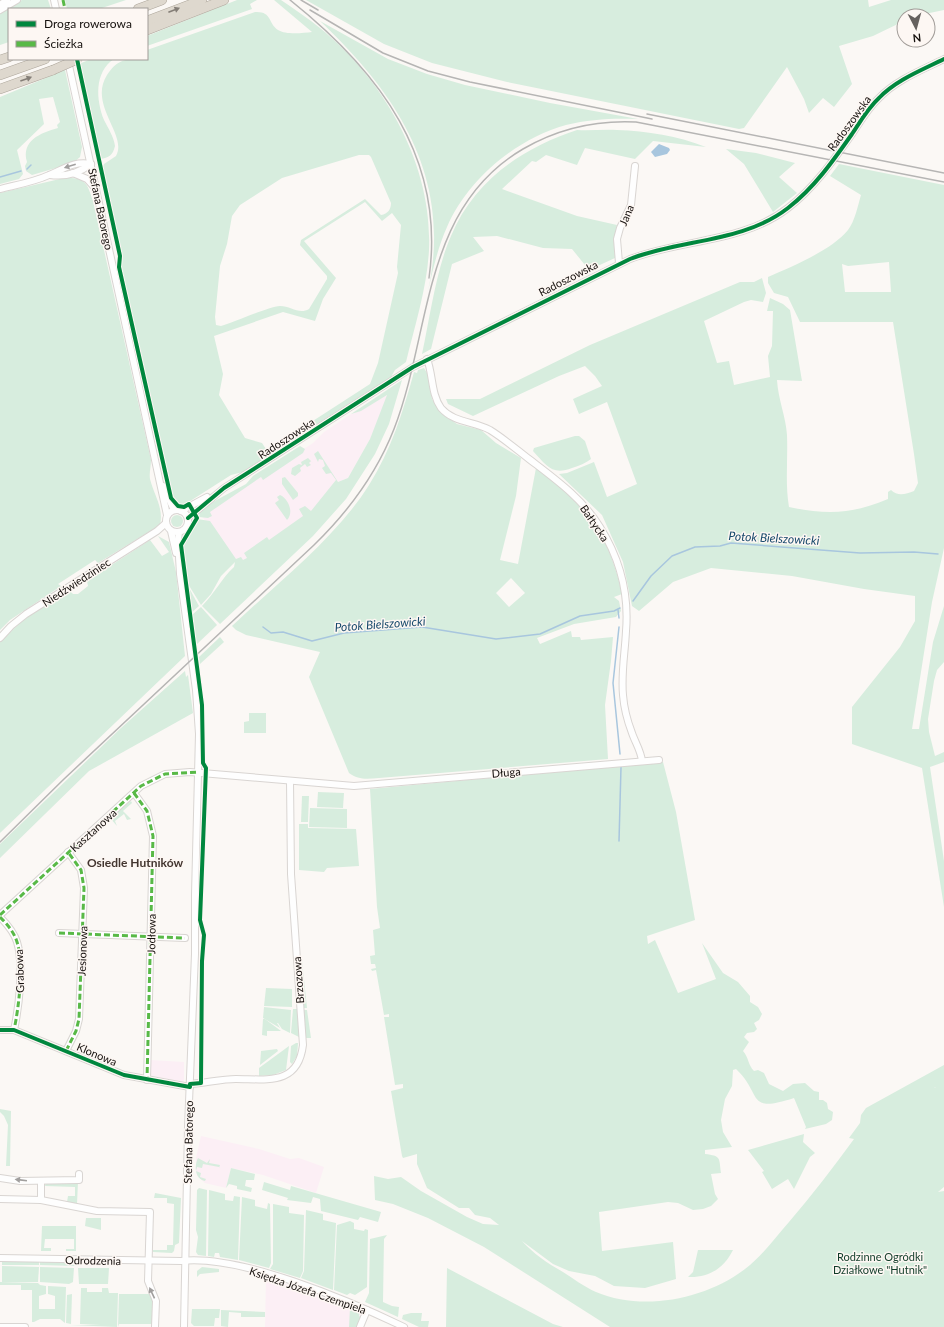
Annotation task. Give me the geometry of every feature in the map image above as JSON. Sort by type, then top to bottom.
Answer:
[{"type":"highway","points":[[141,8],[162,0]]},
{"type":"highway","points":[[148,21],[202,0]]},
{"type":"highway","points":[[148,30],[224,0]]},
{"type":"highway","points":[[0,75],[41,60]]},
{"type":"highway","points":[[0,89],[53,70],[76,60]]},
{"type":"street","points":[[0,4],[7,0]]},
{"type":"street","points":[[0,10],[17,0]]},
{"type":"street","name":"Radoszowska","points":[[178,511],[224,488],[427,359],[619,263],[647,253],[747,229],[777,215],[798,200],[817,180],[879,97],[897,84],[944,59]]},
{"type":"street","name":"Stefana Batorego","points":[[68,60],[160,477],[167,515]]},
{"type":"street","points":[[0,189],[50,175],[58,170],[75,164],[91,164]]},
{"type":"street","points":[[50,175],[60,176],[74,173],[91,164]]},
{"type":"street","name":"Jana","points":[[619,263],[617,239],[620,228],[631,205],[635,166]]},
{"type":"street","points":[[74,173],[87,179],[96,189]]},
{"type":"street","name":"Bałtycka","points":[[427,359],[432,375],[435,397],[446,413],[458,420],[477,425],[495,434],[562,485],[588,510],[609,543],[620,570],[626,604],[626,630],[622,673],[624,704],[631,732],[642,761]]},
{"type":"street","name":"Stefana Batorego","points":[[160,477],[178,511]]},
{"type":"street","name":"Radoszowska","points":[[188,518],[224,488]]},
{"type":"street","points":[[178,511],[188,518],[186,528],[179,532],[168,527],[167,515],[178,511]]},
{"type":"street","name":"Stefana Batorego","points":[[168,527],[180,574]]},
{"type":"street","name":"Niedźwiedziniec","points":[[0,638],[11,626],[26,614],[158,531],[168,527]]},
{"type":"street","name":"Stefana Batorego","points":[[179,532],[180,574],[199,714],[195,954],[184,1327]]},
{"type":"street","name":"Długa","points":[[290,781],[354,786],[658,760]]},
{"type":"street","points":[[199,772],[290,781]]},
{"type":"street","name":"Kasztanowa","points":[[0,916],[68,852],[146,783],[165,774],[199,772]]},
{"type":"street","name":"Brzozowa","points":[[190,1086],[219,1080],[260,1080],[280,1078],[294,1070],[300,1060],[303,1045],[291,874],[290,781]]},
{"type":"street","name":"Jodłowa","points":[[134,793],[147,811],[153,833],[147,1080]]},
{"type":"street","name":"Jesionowa","points":[[66,1051],[76,1031],[79,1019],[83,879],[79,866],[68,852]]},
{"type":"street","name":"Grabowa","points":[[0,916],[15,936],[19,948],[20,1001],[14,1030]]},
{"type":"street","points":[[59,933],[185,938]]},
{"type":"street","name":"Klonowa","points":[[0,1030],[14,1030],[118,1073],[147,1080],[190,1086]]},
{"type":"street","points":[[0,1178],[41,1181],[44,1179],[79,1180],[79,1174]]},
{"type":"street","points":[[41,1181],[41,1200]]},
{"type":"street","points":[[0,1199],[41,1200],[97,1211],[150,1212],[149,1285],[156,1301],[155,1327]]},
{"type":"street","name":"Odrodzenia","points":[[0,1258],[186,1261]]},
{"type":"street","name":"Księdza Józefa Czempiela","points":[[186,1261],[210,1262],[246,1268],[299,1284],[367,1310],[404,1327]]},
{"type":"street","points":[[360,1327],[367,1310]]},
{"type":"street","points":[[0,1327],[25,1327]]},
{"type":"shaded area","points":[[388,394],[370,439],[348,478],[338,482],[250,580],[201,515],[313,443],[324,432],[351,414],[362,410]]},
{"type":"shaded area","points":[[150,1060],[184,1062],[184,1082],[151,1076]]},
{"type":"shaded area","points":[[201,1136],[259,1149],[290,1159],[299,1158],[324,1167],[316,1193],[263,1175],[231,1168],[226,1188],[205,1183],[197,1176],[196,1170],[196,1158]]},
{"type":"shaded area","points":[[266,1277],[359,1309],[362,1313],[357,1327],[265,1327]]},
{"type":"green space","points":[[22,0],[48,0],[51,8],[8,8],[8,42],[0,45],[0,12]]},
{"type":"green space","points":[[65,0],[126,0],[102,8],[67,8]]},
{"type":"green space","points":[[237,0],[257,0],[250,4],[252,9],[148,46],[148,36]]},
{"type":"green space","points":[[274,0],[281,0],[301,14],[344,49],[365,73],[384,99],[400,127],[413,156],[423,187],[428,218],[428,264],[420,306],[406,362],[395,370],[391,377],[312,427],[302,428],[370,384],[378,363],[398,273],[397,267],[401,225],[392,213],[382,221],[365,202],[304,241],[336,278],[323,299],[315,321],[283,312],[214,336],[223,374],[219,395],[245,438],[262,443],[268,452],[291,436],[291,440],[243,472],[231,475],[184,505],[179,505],[172,493],[165,466],[121,268],[121,256],[102,169],[104,164],[116,156],[118,148],[117,139],[102,97],[102,86],[111,69],[124,60],[148,60],[148,50],[255,12],[264,13],[267,15],[275,27],[281,32],[312,32]],"holes":[[[359,155],[369,155],[391,203],[390,209],[386,214],[381,215],[365,199],[301,240],[300,245],[327,276],[327,279],[309,309],[305,311],[298,311],[280,306],[221,326],[216,325],[215,317],[220,266],[227,244],[232,216],[240,205],[282,178]]]},
{"type":"green space","points":[[306,0],[868,0],[869,7],[891,0],[944,0],[944,10],[936,12],[936,8],[896,8],[896,25],[873,36],[839,46],[852,84],[834,107],[823,98],[809,113],[804,99],[787,67],[744,128],[739,129],[507,82],[432,63],[384,44]]},
{"type":"green space","points":[[320,21],[388,59],[427,74],[465,85],[550,103],[638,119],[602,119],[566,125],[547,131],[529,140],[496,163],[467,193],[456,209],[441,242],[428,291],[434,250],[433,212],[425,175],[413,141],[395,109],[373,79],[348,49]]},
{"type":"green space","points":[[89,60],[113,60],[103,71],[98,87],[101,112],[115,146],[110,156],[106,158],[100,159],[79,64]]},
{"type":"green space","points":[[65,70],[82,147],[80,157],[73,163],[32,175],[26,171],[26,155],[29,143],[39,135],[58,128],[57,125],[60,122],[53,97],[39,99],[44,124],[17,150],[23,174],[19,179],[0,184],[0,97]]},
{"type":"green space","points":[[577,130],[612,130],[651,133],[673,137],[706,147],[653,141],[635,159],[585,148],[577,165],[546,155],[536,162],[532,161],[502,189],[577,216],[617,225],[614,241],[615,258],[589,270],[572,249],[543,248],[497,236],[473,237],[484,251],[452,264],[431,349],[422,354],[441,264],[451,236],[461,216],[486,183],[502,169],[537,146]]},
{"type":"green space","points":[[726,149],[756,153],[795,163],[779,177],[797,193],[773,212],[744,164]]},
{"type":"green space","points":[[839,164],[944,185],[944,548],[932,602],[912,729],[919,729],[933,642],[944,606],[944,662],[937,670],[928,719],[929,732],[935,756],[944,752],[944,762],[930,767],[944,861],[944,907],[922,768],[852,744],[852,707],[900,647],[915,621],[915,596],[864,589],[792,576],[711,568],[673,582],[639,611],[632,606],[623,562],[602,515],[559,474],[567,473],[594,462],[607,497],[637,484],[607,402],[579,414],[573,399],[602,386],[595,376],[585,366],[559,376],[473,416],[448,404],[446,399],[480,399],[590,345],[740,282],[754,282],[762,278],[766,293],[763,302],[751,300],[744,302],[704,321],[717,363],[729,361],[734,385],[770,377],[768,356],[772,346],[773,311],[767,311],[770,298],[783,304],[790,310],[802,381],[777,380],[787,435],[787,480],[789,507],[803,510],[840,512],[863,508],[888,499],[888,492],[891,490],[896,494],[905,494],[914,491],[918,483],[893,322],[800,322],[788,297],[774,293],[768,283],[768,277],[799,263],[832,244],[848,230],[853,222],[861,195],[830,176]],"holes":[[[889,262],[891,292],[845,292],[842,264],[848,266]]]},
{"type":"green space","points":[[64,178],[77,178],[84,182],[89,189],[93,201],[151,460],[150,479],[160,507],[161,519],[160,525],[98,563],[95,560],[58,584],[61,586],[10,620],[0,630],[0,193]]},
{"type":"green space","points":[[424,368],[427,373],[429,373],[432,399],[441,413],[457,424],[481,430],[496,443],[521,458],[516,496],[500,560],[518,564],[536,468],[581,508],[602,537],[617,573],[622,594],[614,597],[619,601],[621,611],[616,617],[574,624],[537,638],[540,644],[571,631],[572,637],[580,637],[581,640],[613,637],[605,705],[608,759],[375,778],[356,777],[349,773],[309,677],[320,652],[246,635],[236,630],[232,626],[323,542],[355,505],[369,485],[384,458],[401,416],[414,372],[417,373],[418,370]],"holes":[[[511,578],[525,593],[509,607],[496,593]]]},
{"type":"green space","points":[[402,380],[389,424],[375,454],[346,499],[313,536],[220,624],[202,606],[225,576],[234,567],[235,562],[221,576],[211,594],[201,605],[188,584],[183,544],[197,519],[210,521],[236,559],[241,557],[243,560],[247,558],[244,553],[267,537],[269,540],[303,516],[299,509],[305,506],[311,511],[336,480],[331,473],[326,474],[322,468],[325,466],[323,460],[319,459],[318,462],[314,454],[318,451],[338,482],[348,478],[370,439],[387,395],[361,411],[351,414]]},
{"type":"green space","points":[[579,436],[585,441],[591,459],[577,466],[565,470],[554,470],[546,465],[533,451],[534,448]]},
{"type":"green space","points":[[300,446],[305,449],[303,453],[263,480],[261,477],[210,512],[212,516],[208,518],[199,517],[200,512],[211,503],[246,484],[253,476]]},
{"type":"green space","points":[[308,458],[311,461],[309,463],[311,465],[307,467],[305,464],[300,468],[301,471],[295,476],[291,474],[292,468],[299,464],[302,465],[301,462]]},
{"type":"green space","points":[[285,477],[298,493],[298,496],[293,500],[282,484],[282,478]]},
{"type":"green space","points":[[280,495],[290,506],[290,514],[287,520],[275,503],[279,500],[277,497]]},
{"type":"green space","points":[[175,515],[179,515],[183,521],[179,527],[175,527],[171,523],[171,519]]},
{"type":"green space","points":[[158,536],[169,542],[176,572],[185,656],[0,833],[0,642],[24,619],[69,590],[73,594],[78,594],[88,586],[87,581],[150,540],[162,556],[169,552]]},
{"type":"green space","points":[[188,586],[199,606],[191,613]]},
{"type":"green space","points":[[201,607],[217,625],[196,645],[192,615]]},
{"type":"green space","points":[[220,637],[224,642],[200,664],[199,657]]},
{"type":"green space","points":[[185,671],[186,677],[188,675],[193,713],[89,771],[0,858],[0,844],[121,728]]},
{"type":"green space","points":[[249,713],[266,713],[266,733],[244,733],[244,722],[249,721]]},
{"type":"green space","name":"Rodzinne Ogródki Działkowe \"Hutnik\"","points":[[663,762],[676,812],[695,920],[647,936],[648,944],[655,940],[678,993],[716,979],[702,943],[723,973],[738,982],[750,996],[750,1002],[758,1007],[762,1014],[759,1020],[754,1023],[757,1029],[754,1032],[747,1033],[744,1037],[749,1042],[743,1051],[752,1069],[754,1071],[758,1070],[764,1073],[769,1084],[783,1091],[793,1084],[805,1083],[814,1091],[819,1092],[819,1100],[823,1100],[827,1103],[828,1109],[833,1112],[832,1120],[826,1124],[805,1129],[806,1127],[794,1098],[768,1104],[761,1102],[757,1099],[744,1078],[736,1069],[733,1070],[732,1086],[725,1099],[721,1120],[723,1132],[732,1147],[705,1150],[705,1154],[717,1157],[719,1160],[721,1173],[711,1174],[715,1194],[718,1199],[711,1206],[703,1209],[693,1210],[678,1203],[668,1202],[599,1212],[602,1251],[673,1242],[676,1279],[645,1288],[614,1286],[595,1276],[569,1271],[553,1264],[522,1241],[541,1258],[583,1285],[596,1292],[614,1298],[634,1301],[674,1299],[693,1295],[712,1288],[745,1269],[773,1240],[814,1192],[854,1139],[849,1138],[860,1123],[861,1115],[866,1108],[944,1065],[944,1187],[938,1192],[944,1191],[944,1327],[610,1327],[484,1247],[428,1218],[393,1204],[375,1200],[374,1176],[388,1179],[401,1177],[421,1191],[467,1217],[483,1224],[499,1225],[490,1218],[475,1215],[469,1208],[459,1208],[427,1188],[417,1164],[417,1154],[403,1158],[402,1156],[391,1091],[403,1088],[403,1084],[395,1085],[384,1017],[389,1017],[389,1014],[384,1015],[376,970],[372,971],[371,969],[376,968],[375,964],[371,964],[370,956],[375,955],[373,930],[380,928],[377,907],[370,789]]},
{"type":"green space","points":[[318,792],[344,793],[343,808],[317,807]]},
{"type":"green space","points":[[302,796],[309,796],[308,822],[301,822]]},
{"type":"green space","points":[[131,801],[132,803],[123,811],[131,819],[127,820],[124,814],[115,821],[117,826],[110,818]]},
{"type":"green space","points":[[310,808],[347,809],[347,828],[309,827]]},
{"type":"green space","points":[[299,824],[308,824],[308,828],[356,829],[359,866],[327,868],[324,872],[299,870]]},
{"type":"green space","points":[[302,960],[307,1008],[303,1008],[300,963]]},
{"type":"green space","points":[[266,988],[292,989],[292,1007],[264,1006]]},
{"type":"green space","points":[[264,1007],[291,1010],[290,1033],[282,1029],[278,1023],[280,1028],[263,1018]]},
{"type":"green space","points":[[293,1009],[298,1009],[299,1037],[291,1033]]},
{"type":"green space","points":[[303,1010],[307,1010],[311,1038],[305,1038]]},
{"type":"green space","points":[[263,1019],[281,1031],[267,1031],[267,1036],[262,1035]]},
{"type":"green space","points":[[298,1043],[297,1056],[292,1064],[290,1062],[291,1046]]},
{"type":"green space","points":[[289,1046],[286,1070],[273,1075],[259,1076],[259,1068]]},
{"type":"green space","points":[[277,1049],[278,1051],[260,1065],[261,1051]]},
{"type":"green space","points":[[0,1109],[11,1111],[10,1166],[6,1166],[8,1125],[4,1116],[0,1112]]},
{"type":"green space","points":[[804,1134],[803,1142],[815,1153],[810,1157],[794,1189],[788,1179],[772,1189],[762,1172],[764,1171],[748,1150]]},
{"type":"green space","points":[[198,1158],[207,1163],[210,1159],[209,1163],[220,1165],[219,1168],[203,1164],[202,1168],[197,1167],[196,1171]]},
{"type":"green space","points":[[231,1168],[255,1174],[254,1180],[246,1180],[245,1186],[252,1188],[251,1192],[237,1189],[237,1186],[229,1184],[226,1188]]},
{"type":"green space","points":[[196,1171],[201,1173],[200,1177],[206,1179],[205,1181],[199,1178]]},
{"type":"green space","points":[[46,1182],[78,1182],[77,1204],[67,1202],[68,1196],[75,1196],[75,1187],[45,1186]]},
{"type":"green space","points":[[264,1182],[290,1190],[291,1186],[381,1212],[378,1222],[360,1217],[358,1220],[321,1211],[320,1199],[313,1197],[311,1203],[287,1200],[288,1198],[262,1190]]},
{"type":"green space","points":[[199,1188],[207,1190],[206,1256],[198,1255],[196,1252],[198,1237],[196,1230],[197,1190]]},
{"type":"green space","points":[[209,1190],[225,1194],[225,1200],[233,1201],[234,1196],[240,1197],[238,1260],[220,1257],[219,1253],[215,1253],[214,1257],[208,1256]]},
{"type":"green space","points":[[155,1193],[181,1198],[179,1243],[175,1245],[172,1253],[153,1252],[153,1250],[167,1250],[167,1245],[173,1245],[174,1204],[167,1203],[167,1198],[154,1198]]},
{"type":"green space","points":[[242,1197],[255,1200],[255,1206],[267,1209],[268,1203],[270,1204],[271,1263],[269,1268],[239,1260]]},
{"type":"green space","points":[[273,1204],[289,1207],[289,1213],[304,1215],[303,1271],[300,1278],[270,1269],[273,1264]]},
{"type":"green space","points":[[306,1210],[323,1214],[323,1220],[336,1223],[333,1290],[301,1278],[304,1271]]},
{"type":"green space","points":[[86,1218],[101,1218],[101,1230],[85,1226]]},
{"type":"green space","points":[[350,1221],[354,1223],[354,1229],[364,1231],[365,1229],[368,1230],[367,1287],[355,1295],[350,1293],[347,1295],[334,1290],[337,1225]]},
{"type":"green space","points":[[42,1226],[76,1226],[76,1251],[66,1251],[66,1249],[74,1249],[74,1239],[45,1239],[44,1248],[51,1248],[51,1251],[41,1251]]},
{"type":"green space","points":[[387,1235],[384,1239],[383,1302],[399,1307],[398,1317],[365,1302],[369,1293],[370,1239]]},
{"type":"green space","points":[[698,1250],[733,1250],[725,1262],[715,1271],[703,1276],[688,1277],[693,1272]]},
{"type":"green space","points":[[2,1261],[39,1262],[39,1265],[2,1265]]},
{"type":"green space","points":[[40,1262],[70,1262],[75,1266],[40,1265]]},
{"type":"green space","points":[[2,1266],[39,1267],[38,1282],[2,1282]]},
{"type":"green space","points":[[40,1267],[74,1268],[73,1282],[69,1284],[40,1282]]},
{"type":"green space","points":[[202,1267],[219,1269],[219,1272],[200,1274],[197,1277],[197,1271]]},
{"type":"green space","points":[[78,1268],[109,1268],[108,1284],[79,1284]]},
{"type":"green space","points":[[447,1268],[553,1324],[563,1327],[446,1327]]},
{"type":"green space","points":[[0,1282],[38,1283],[46,1286],[46,1294],[39,1296],[39,1309],[55,1309],[55,1296],[48,1294],[48,1286],[66,1287],[65,1323],[60,1319],[40,1319],[32,1322],[32,1290],[21,1290],[21,1285],[0,1285]]},
{"type":"green space","points":[[81,1288],[87,1288],[87,1292],[102,1292],[102,1288],[108,1288],[109,1293],[118,1293],[117,1327],[70,1325],[101,1325],[80,1324]]},
{"type":"green space","points":[[72,1294],[71,1324],[66,1323],[67,1295]]},
{"type":"green space","points":[[119,1294],[150,1294],[153,1301],[153,1324],[119,1324],[118,1327]]},
{"type":"green space","points":[[350,1308],[360,1312],[359,1316],[361,1317],[357,1327],[349,1327]]},
{"type":"green space","points":[[192,1309],[220,1309],[219,1318],[215,1318],[214,1326],[194,1326],[191,1323]]},
{"type":"green space","points":[[221,1310],[265,1312],[265,1317],[241,1317],[241,1313],[229,1312],[228,1327],[221,1326]]},
{"type":"green space","points":[[422,1313],[421,1321],[429,1321],[428,1327],[419,1327],[402,1319],[403,1315]]},
{"type":"water","points":[[659,144],[669,148],[670,150],[667,154],[655,157],[651,152]]},
{"type":"waterway","points":[[27,169],[31,165]]},
{"type":"waterway","points":[[0,177],[21,171]]},
{"type":"waterway","name":"Potok Bielszowicki","points":[[633,601],[651,576],[672,556],[695,547],[720,546],[731,543],[860,553],[914,552],[938,554]]},
{"type":"waterway","name":"Potok Bielszowicki","points":[[263,627],[271,633],[283,632],[312,641],[344,633],[422,627],[496,639],[540,634],[580,616],[614,611],[620,608]]},
{"type":"waterway","name":"Potok Bielszowicki","points":[[618,610],[619,618]]},
{"type":"waterway","name":"Potok Bielszowicki","points":[[619,627],[613,683],[620,754]]},
{"type":"waterway","name":"Potok Bielszowicki","points":[[619,841],[621,767]]},
{"type":"railway","points":[[290,0],[322,27],[352,57],[378,88],[399,121],[416,156],[427,194],[432,235],[429,278]]},
{"type":"railway","points":[[301,0],[318,10]]},
{"type":"railway","points":[[310,10],[383,53],[428,71],[470,82],[652,119]]},
{"type":"railway","points":[[647,114],[944,173]]},
{"type":"railway","points":[[0,842],[64,779],[314,545],[339,519],[360,492],[379,462],[394,429],[406,391],[434,275],[447,238],[465,204],[490,174],[523,149],[550,136],[578,127],[607,122],[636,122],[944,182]]},
{"type":"marked path","points":[[63,0],[65,8]]},
{"type":"marked path","points":[[0,915],[141,786],[165,774],[199,772]]},
{"type":"marked path","points":[[134,793],[147,811],[153,836],[147,1080]]},
{"type":"marked path","points":[[66,1051],[76,1031],[79,1019],[84,888],[81,870],[68,852]]},
{"type":"marked path","points":[[0,917],[8,925],[14,935],[19,951],[20,986],[18,1010],[14,1030]]},
{"type":"marked path","points":[[59,933],[185,938]]},
{"type":"cycle path","points":[[188,518],[224,488],[413,367],[630,259],[732,234],[752,228],[770,219],[788,208],[815,183],[838,154],[875,102],[893,86],[944,59]]},
{"type":"cycle path","points":[[0,1030],[14,1030],[124,1075],[190,1087],[190,1084],[201,1083],[202,961],[204,935],[200,920],[206,768],[203,763],[202,705],[181,545],[197,518],[189,504],[184,507],[178,506],[171,498],[119,267],[120,256],[77,60]]},
{"type":"district","name":"Osiedle Hutników","points":[[135,862]]}]
